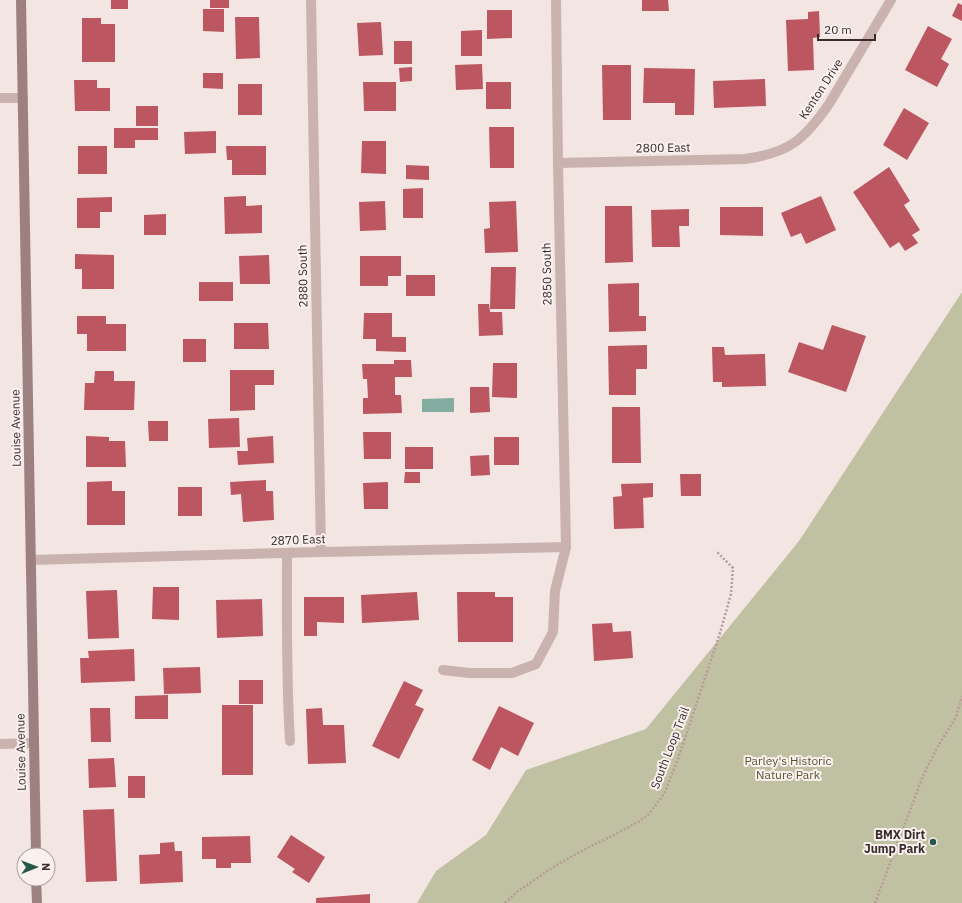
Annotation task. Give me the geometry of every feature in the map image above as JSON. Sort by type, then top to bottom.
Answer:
[{"type":"street","name":"Louise Avenue","points":[[22,0],[36,847]]},
{"type":"street","name":"2880 South","points":[[311,0],[321,552]]},
{"type":"street","name":"2850 South","points":[[443,670],[469,673],[512,673],[536,664],[552,632],[555,591],[566,547],[556,0]]},
{"type":"street","name":"Kenton Drive","points":[[769,155],[791,146],[800,139],[819,119],[891,0]]},
{"type":"street","points":[[0,98],[23,98]]},
{"type":"street","name":"2800 East","points":[[558,163],[746,159],[769,155]]},
{"type":"street","name":"2870 East","points":[[31,560],[566,547]]},
{"type":"street","points":[[287,553],[290,741]]},
{"type":"street","points":[[0,744],[34,743]]},
{"type":"street","points":[[36,887],[37,903]]},
{"type":"path","name":"South Loop Trail","points":[[505,903],[518,891],[555,866],[638,822],[648,815],[664,794],[678,759],[704,682],[731,594],[732,568],[716,551]]},
{"type":"path","points":[[876,903],[923,776],[936,748],[956,717],[962,696]]},
{"type":"green space","name":"Parley's Historic Nature Park","points":[[962,292],[962,903],[417,903],[436,871],[486,835],[526,770],[646,729],[799,541]]},
{"type":"shaded area","points":[[454,398],[454,412],[422,412],[422,399]]},
{"type":"building","points":[[111,0],[128,0],[128,9],[111,9]]},
{"type":"building","points":[[210,0],[229,0],[229,8],[210,8]]},
{"type":"building","points":[[642,0],[668,0],[669,11],[642,11]]},
{"type":"building","points":[[958,3],[962,5],[962,21],[952,16]]},
{"type":"building","points":[[203,9],[224,9],[224,32],[203,31]]},
{"type":"building","points":[[487,10],[512,10],[512,38],[487,39]]},
{"type":"building","points":[[819,11],[820,37],[813,38],[814,70],[788,71],[786,20],[808,19],[808,12]]},
{"type":"building","points":[[235,17],[259,17],[260,58],[236,59]]},
{"type":"building","points":[[82,18],[101,18],[101,24],[115,24],[115,62],[82,62]]},
{"type":"building","points":[[381,22],[383,55],[359,56],[357,23]]},
{"type":"building","points":[[928,26],[952,39],[941,59],[949,64],[937,87],[905,70]]},
{"type":"building","points":[[482,30],[482,56],[461,56],[461,31]]},
{"type":"building","points":[[394,41],[412,41],[412,64],[394,64]]},
{"type":"building","points":[[482,64],[483,89],[456,90],[455,65]]},
{"type":"building","points":[[602,65],[631,65],[631,120],[603,120]]},
{"type":"building","points":[[412,67],[412,81],[400,82],[399,68]]},
{"type":"building","points":[[644,68],[695,69],[694,115],[675,115],[675,103],[643,103]]},
{"type":"building","points":[[203,73],[223,73],[223,89],[203,88]]},
{"type":"building","points":[[765,79],[766,106],[714,108],[713,81]]},
{"type":"building","points":[[74,80],[97,80],[97,88],[110,88],[110,111],[75,111]]},
{"type":"building","points":[[363,82],[396,82],[396,111],[364,111]]},
{"type":"building","points":[[486,82],[511,82],[511,109],[486,109]]},
{"type":"building","points":[[238,84],[262,84],[262,115],[238,115]]},
{"type":"building","points":[[136,106],[158,106],[158,126],[136,126]]},
{"type":"building","points":[[904,108],[929,123],[907,160],[883,145]]},
{"type":"building","points":[[489,127],[514,127],[514,168],[490,168]]},
{"type":"building","points":[[114,128],[158,128],[158,140],[135,140],[135,148],[114,148]]},
{"type":"building","points":[[216,131],[216,153],[185,154],[184,132]]},
{"type":"building","points":[[362,141],[386,141],[386,174],[361,173]]},
{"type":"building","points":[[78,146],[107,146],[107,174],[78,174]]},
{"type":"building","points":[[226,146],[266,146],[266,175],[232,175],[232,160],[227,160]]},
{"type":"building","points":[[406,165],[429,166],[429,180],[406,179]]},
{"type":"building","points":[[889,167],[910,201],[904,205],[920,230],[912,235],[918,243],[905,251],[899,242],[890,248],[853,192]]},
{"type":"building","points":[[423,188],[423,218],[403,218],[403,189]]},
{"type":"building","points":[[246,196],[246,206],[262,205],[262,233],[225,234],[224,197]]},
{"type":"building","points":[[821,196],[836,230],[806,244],[801,233],[791,237],[781,213]]},
{"type":"building","points":[[112,197],[112,212],[100,212],[100,228],[77,228],[77,198]]},
{"type":"building","points":[[385,201],[386,230],[360,231],[359,202]]},
{"type":"building","points":[[516,201],[518,252],[485,253],[484,229],[490,228],[489,202]]},
{"type":"building","points":[[605,206],[632,206],[633,262],[605,263]]},
{"type":"building","points":[[720,207],[763,207],[763,236],[720,235]]},
{"type":"building","points":[[689,209],[689,226],[679,226],[680,247],[652,247],[651,210]]},
{"type":"building","points":[[166,214],[166,235],[144,235],[144,215]]},
{"type":"building","points":[[75,254],[114,255],[114,289],[82,289],[82,269],[75,269]]},
{"type":"building","points":[[269,255],[270,284],[240,284],[239,256]]},
{"type":"building","points":[[360,256],[401,256],[401,276],[388,276],[388,286],[360,286]]},
{"type":"building","points":[[491,267],[516,267],[515,309],[490,309]]},
{"type":"building","points":[[406,275],[435,275],[435,296],[406,296]]},
{"type":"building","points":[[199,282],[233,282],[233,301],[199,301]]},
{"type":"building","points":[[639,283],[639,316],[646,316],[646,331],[609,332],[608,284]]},
{"type":"building","points":[[478,304],[489,304],[490,312],[502,312],[503,335],[479,336]]},
{"type":"building","points":[[364,313],[392,313],[392,337],[406,337],[406,352],[376,351],[376,339],[363,339]]},
{"type":"building","points":[[77,316],[106,316],[106,324],[126,324],[126,351],[87,351],[87,334],[77,334]]},
{"type":"building","points":[[234,323],[268,323],[269,349],[234,349]]},
{"type":"building","points":[[832,325],[866,336],[846,392],[788,372],[799,342],[823,350]]},
{"type":"building","points":[[183,339],[206,339],[206,362],[183,362]]},
{"type":"building","points":[[647,345],[647,369],[636,369],[636,395],[609,395],[608,346]]},
{"type":"building","points":[[712,347],[724,347],[725,355],[765,354],[766,386],[722,387],[722,382],[713,382]]},
{"type":"building","points":[[394,360],[411,360],[412,377],[395,377],[395,395],[401,395],[402,413],[363,414],[363,398],[368,398],[367,379],[363,379],[362,364],[394,364]]},
{"type":"building","points":[[493,363],[517,363],[517,398],[492,397]]},
{"type":"building","points":[[230,370],[274,370],[274,385],[255,385],[255,410],[230,411]]},
{"type":"building","points":[[95,371],[114,371],[114,381],[135,381],[134,410],[84,410],[85,383],[94,383]]},
{"type":"building","points":[[470,387],[489,387],[490,412],[470,413]]},
{"type":"building","points":[[612,407],[640,407],[641,463],[612,463]]},
{"type":"building","points":[[239,418],[240,447],[209,448],[208,419]]},
{"type":"building","points":[[148,421],[168,421],[168,441],[149,441]]},
{"type":"building","points":[[363,432],[391,432],[391,459],[364,459]]},
{"type":"building","points":[[86,436],[109,437],[109,441],[125,441],[126,467],[86,467]]},
{"type":"building","points":[[273,436],[274,463],[238,465],[237,451],[248,451],[247,438]]},
{"type":"building","points":[[494,437],[519,437],[519,465],[494,465]]},
{"type":"building","points":[[405,447],[433,447],[433,469],[405,469]]},
{"type":"building","points":[[489,455],[490,475],[471,476],[470,456]]},
{"type":"building","points":[[405,472],[420,472],[420,483],[404,483]]},
{"type":"building","points":[[680,474],[701,474],[701,496],[681,496]]},
{"type":"building","points":[[266,480],[266,491],[273,491],[274,520],[243,522],[241,494],[231,495],[230,482]]},
{"type":"building","points":[[112,481],[112,491],[125,491],[125,525],[87,525],[87,482]]},
{"type":"building","points":[[388,482],[388,509],[364,509],[363,483]]},
{"type":"building","points":[[653,483],[653,497],[643,498],[644,528],[614,529],[613,497],[622,496],[621,484]]},
{"type":"building","points":[[178,487],[202,487],[202,516],[178,516]]},
{"type":"building","points":[[153,587],[179,587],[179,620],[152,619]]},
{"type":"building","points":[[117,590],[119,638],[88,639],[86,591]]},
{"type":"building","points":[[417,592],[419,620],[362,623],[361,595]]},
{"type":"building","points":[[457,592],[495,592],[495,597],[513,597],[513,642],[458,642]]},
{"type":"building","points":[[304,597],[344,597],[344,623],[317,622],[317,636],[304,636]]},
{"type":"building","points":[[262,599],[263,636],[217,638],[216,600]]},
{"type":"building","points":[[612,623],[613,632],[631,631],[633,658],[594,661],[592,624]]},
{"type":"building","points":[[134,649],[135,681],[81,683],[80,658],[89,658],[88,651]]},
{"type":"building","points":[[200,667],[201,693],[164,694],[163,668]]},
{"type":"building","points":[[239,680],[263,680],[263,704],[239,704]]},
{"type":"building","points":[[404,681],[423,690],[415,705],[424,709],[399,759],[372,746]]},
{"type":"building","points":[[168,695],[168,719],[135,719],[135,696]]},
{"type":"building","points":[[222,705],[253,705],[253,775],[222,775]]},
{"type":"building","points":[[499,706],[534,723],[518,756],[501,747],[490,770],[472,760]]},
{"type":"building","points":[[90,708],[110,708],[111,742],[91,742]]},
{"type":"building","points":[[322,708],[323,725],[344,725],[346,763],[308,764],[306,709]]},
{"type":"building","points":[[114,758],[116,787],[89,788],[88,759]]},
{"type":"building","points":[[128,776],[145,776],[145,798],[128,798]]},
{"type":"building","points":[[114,809],[117,881],[86,882],[83,810]]},
{"type":"building","points":[[291,835],[325,857],[309,883],[292,872],[295,869],[277,857]]},
{"type":"building","points":[[250,836],[251,863],[231,863],[231,868],[216,868],[216,859],[202,859],[202,837]]},
{"type":"building","points":[[174,842],[175,851],[182,851],[183,882],[140,884],[139,855],[160,854],[160,843]]},
{"type":"building","points":[[370,894],[370,903],[316,903],[316,898]]},
{"type":"place","name":"BMX Dirt Jump Park","points":[[933,842]]}]
